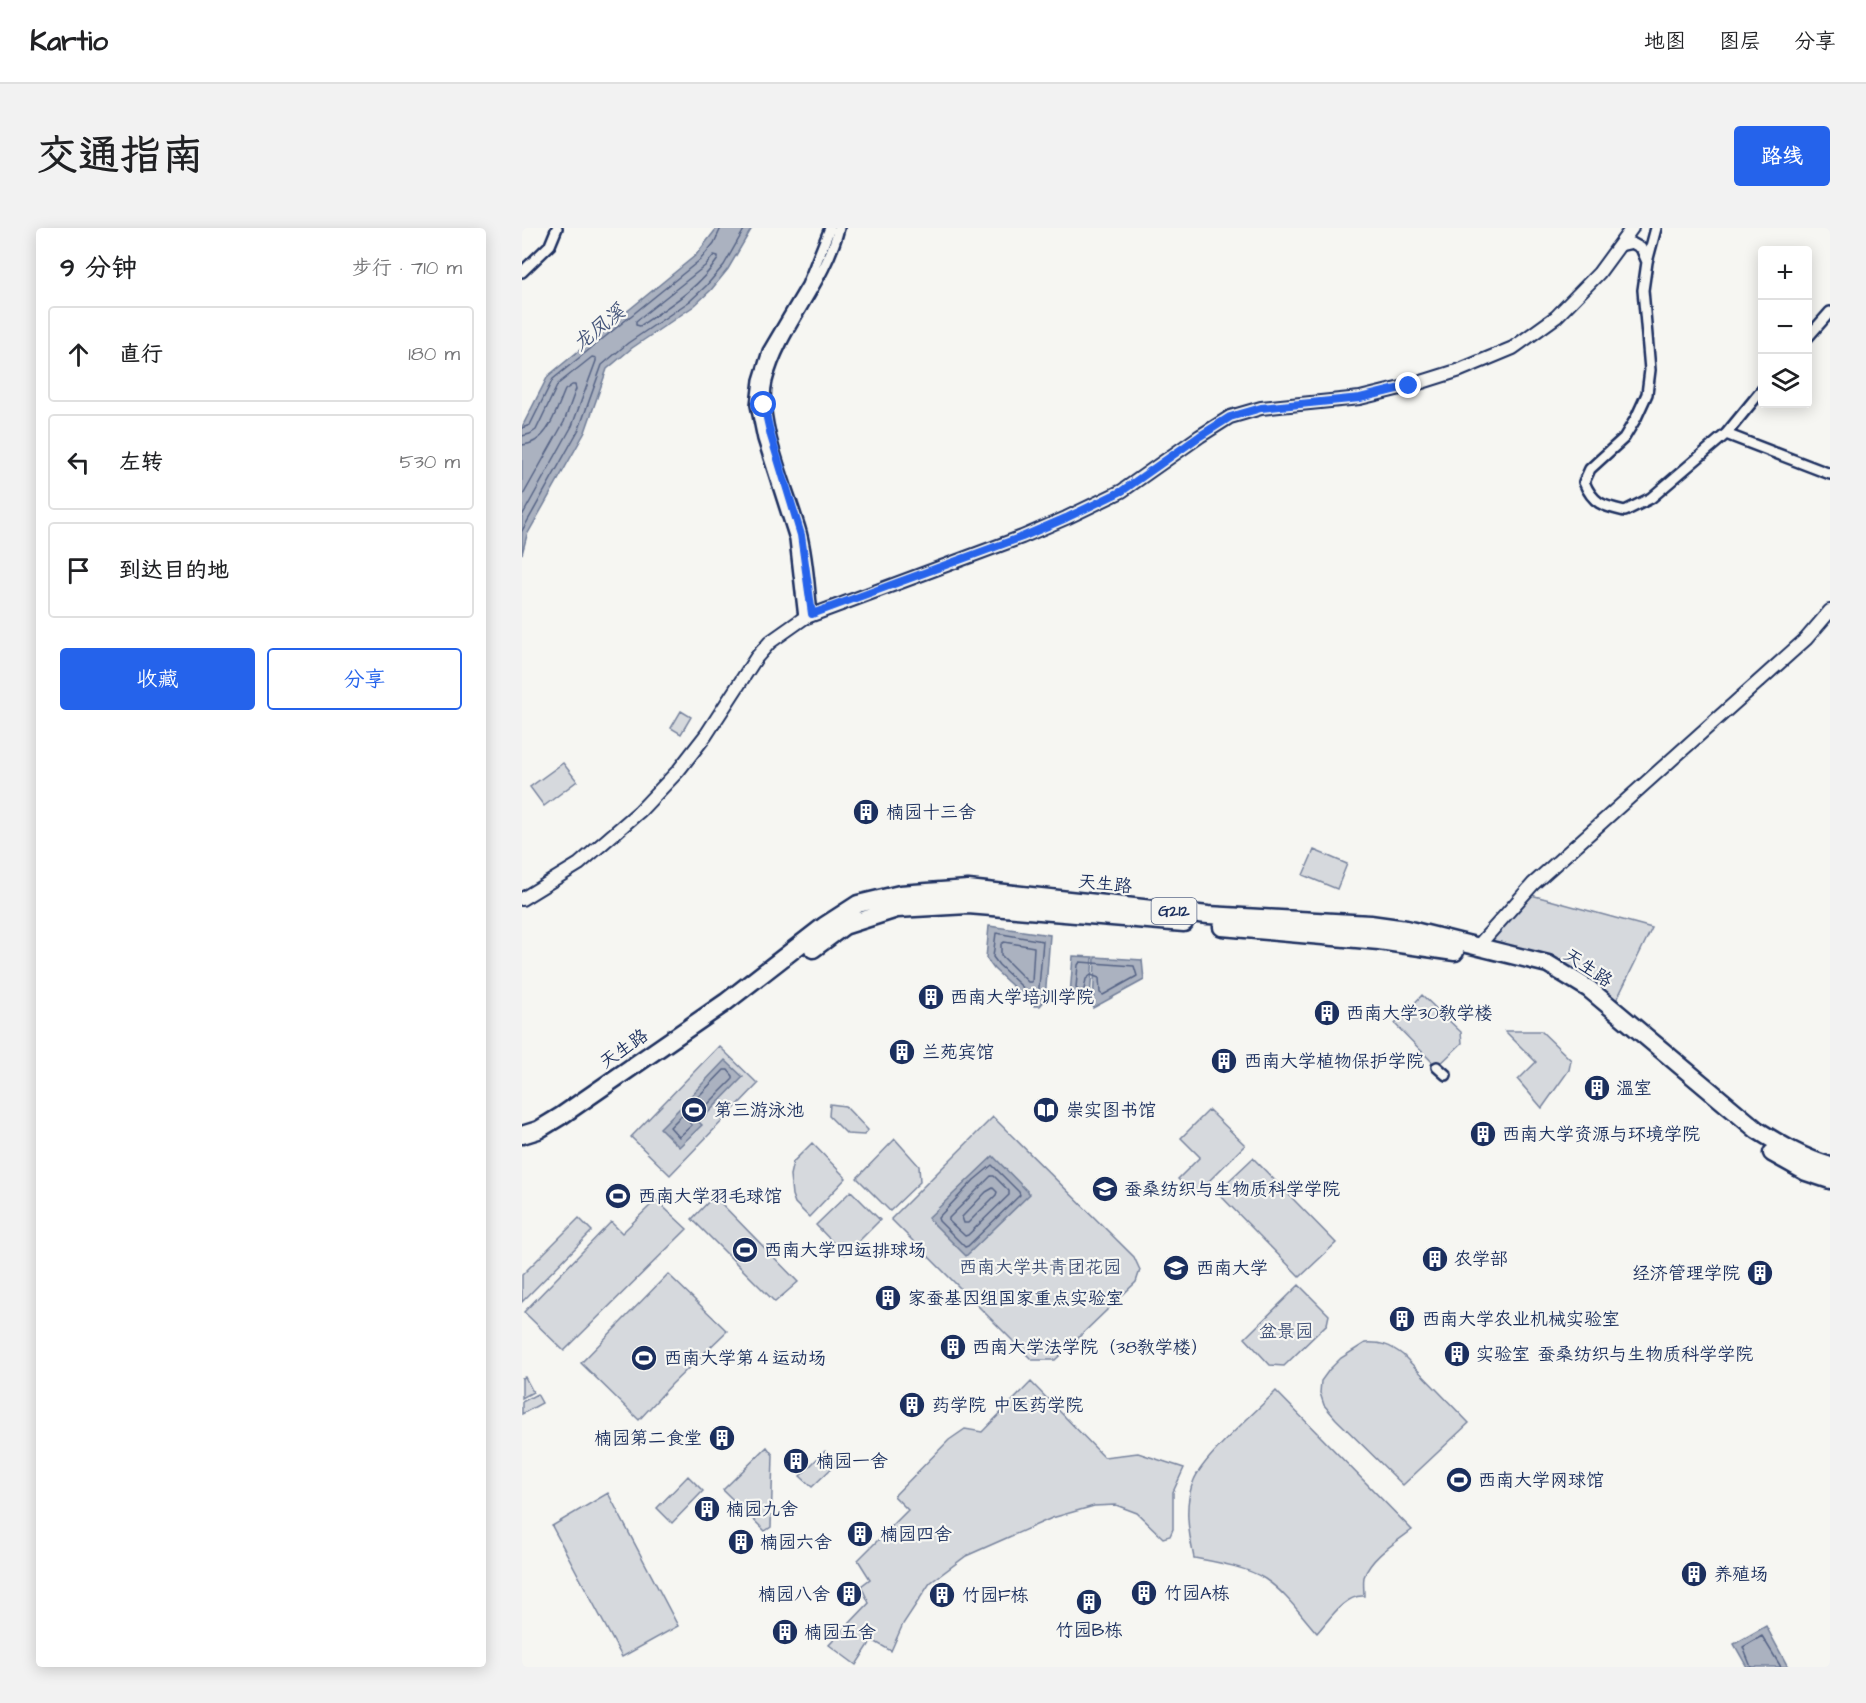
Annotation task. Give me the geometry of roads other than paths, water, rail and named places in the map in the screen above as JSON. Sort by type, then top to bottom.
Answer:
[{"type":"highway","name":"天生路","points":[[522,1135],[538,1130],[561,1116],[726,1002],[824,926],[858,904],[900,894],[968,890],[1209,915],[1370,924],[1406,929],[1548,964],[1589,989],[1757,1130],[1787,1149],[1830,1166]]},
{"type":"highway","name":"天生路","points":[[522,1145],[544,1138],[844,926],[897,909],[968,905],[1379,941],[1441,949],[1535,969],[1562,981],[1585,998],[1779,1158],[1806,1172],[1830,1180]]},
{"type":"street","points":[[522,272],[550,245],[557,228]]},
{"type":"street","points":[[808,616],[795,539],[763,439],[756,405],[759,380],[768,351],[807,285],[830,228]]},
{"type":"street","points":[[808,616],[801,535],[764,405],[766,383],[775,356],[814,289],[839,228]]},
{"type":"street","points":[[522,899],[579,864],[640,811],[678,771],[706,735],[756,658],[770,642],[808,616],[1022,537],[1066,518],[1122,491],[1230,417],[1261,408],[1380,394],[1460,369],[1513,348],[1556,317],[1599,273],[1632,228]]},
{"type":"street","points":[[1656,228],[1647,262],[1643,290],[1650,370],[1647,394],[1624,438],[1590,469],[1584,482],[1590,496],[1607,506],[1625,511],[1651,498],[1726,434],[1758,395]]},
{"type":"street","points":[[1619,246],[1632,243],[1641,248],[1647,262]]},
{"type":"street","points":[[1812,332],[1830,312]]},
{"type":"street","points":[[1726,434],[1830,474]]},
{"type":"street","points":[[1478,946],[1533,884],[1806,639],[1830,611]]},
{"type":"street","points":[[1732,705],[1812,642],[1830,623]]},
{"type":"street","points":[[1437,1067],[1446,1075]]},
{"type":"water","points":[[717,228],[752,228],[728,269],[711,290],[694,306],[632,348],[607,369],[585,432],[527,535],[522,554],[522,427],[548,376],[696,255]]},
{"type":"water","points":[[989,926],[1050,935],[1045,1000],[1040,1006],[1034,1006],[994,969],[986,958]]},
{"type":"water","points":[[1073,956],[1093,957],[1090,998],[1070,996]]},
{"type":"water","points":[[1095,957],[1142,960],[1144,980],[1093,1008]]},
{"type":"water","points":[[725,1060],[743,1077],[701,1120],[684,1103]]},
{"type":"water","points":[[682,1106],[702,1125],[679,1147],[660,1128]]},
{"type":"water","points":[[993,1156],[1030,1194],[966,1256],[928,1218]]},
{"type":"water","points":[[1766,1626],[1788,1667],[1747,1667],[1734,1644]]},
{"type":"place","name":"楠园十三舍","points":[[866,812]]},
{"type":"place","name":"西南大学培训学院","points":[[931,997]]},
{"type":"place","name":"西南大学30教学楼","points":[[1327,1013]]},
{"type":"place","name":"兰苑宾馆","points":[[902,1052]]},
{"type":"place","name":"西南大学植物保护学院","points":[[1224,1061]]},
{"type":"place","name":"温室","points":[[1597,1088]]},
{"type":"place","name":"第三游泳池","points":[[694,1110]]},
{"type":"place","name":"崇实图书馆","points":[[1046,1110]]},
{"type":"place","name":"西南大学资源与环境学院","points":[[1483,1134]]},
{"type":"place","name":"蚕桑纺织与生物质科学学院","points":[[1105,1189]]},
{"type":"place","name":"西南大学羽毛球馆","points":[[618,1196]]},
{"type":"place","name":"西南大学四运排球场","points":[[745,1250]]},
{"type":"place","name":"农学部","points":[[1435,1259]]},
{"type":"place","name":"西南大学","points":[[1176,1268]]},
{"type":"place","name":"经济管理学院","points":[[1760,1273]]},
{"type":"place","name":"家蚕基因组国家重点实验室","points":[[888,1298]]},
{"type":"place","name":"西南大学农业机械实验室","points":[[1402,1319]]},
{"type":"place","name":"西南大学法学院（38教学楼）","points":[[953,1347]]},
{"type":"place","name":"实验室 蚕桑纺织与生物质科学学院","points":[[1457,1354]]},
{"type":"place","name":"西南大学第４运动场","points":[[644,1358]]},
{"type":"place","name":"药学院 中医药学院","points":[[912,1405]]},
{"type":"place","name":"楠园第二食堂","points":[[722,1438]]},
{"type":"place","name":"楠园一舍","points":[[796,1461]]},
{"type":"place","name":"西南大学网球馆","points":[[1459,1480]]},
{"type":"place","name":"楠园九舍","points":[[707,1509]]},
{"type":"place","name":"楠园四舍","points":[[860,1534]]},
{"type":"place","name":"楠园六舍","points":[[741,1542]]},
{"type":"place","name":"养殖场","points":[[1694,1574]]},
{"type":"place","name":"竹园A栋","points":[[1144,1593]]},
{"type":"place","name":"楠园八舍","points":[[849,1594]]},
{"type":"place","name":"竹园F栋","points":[[942,1595]]},
{"type":"place","name":"竹园B栋","points":[[1089,1602]]},
{"type":"place","name":"楠园五舍","points":[[785,1632]]},
{"type":"water label","name":"龙凤溪","points":[[599,328]]},
{"type":"park label","name":"西南大学共青团花园","points":[[1040,1267]]},
{"type":"park label","name":"盆景园","points":[[1286,1331]]}]
